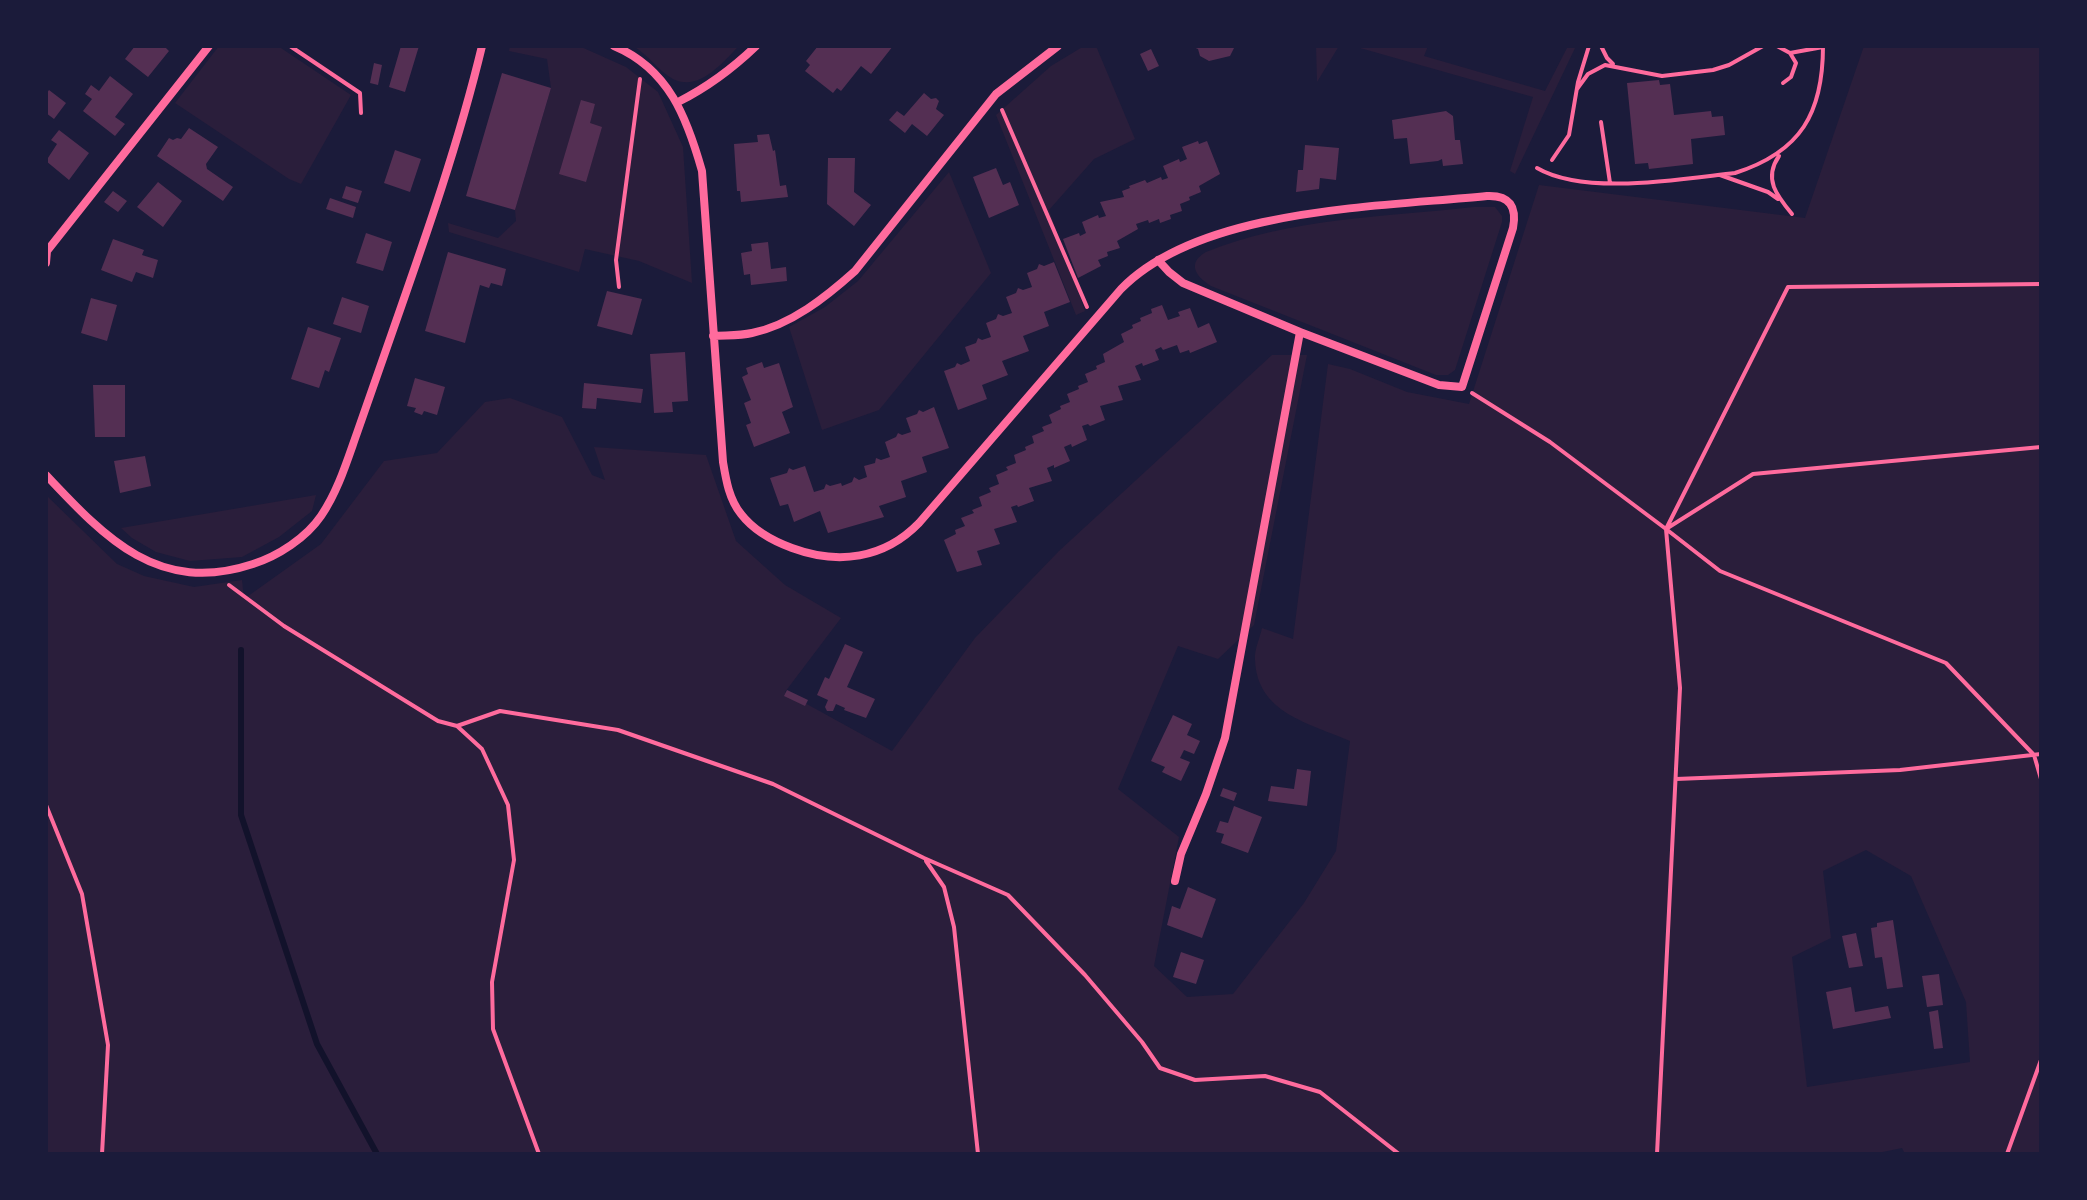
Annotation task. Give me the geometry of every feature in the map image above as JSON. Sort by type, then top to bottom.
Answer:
[{"type":"street","points":[[46,263],[46,251],[209,46]]},
{"type":"street","points":[[46,475],[94,526],[136,556],[184,573],[215,574],[262,561],[291,545],[312,527],[336,488],[418,258],[474,82],[482,46]]},
{"type":"street","points":[[614,46],[642,62],[665,82],[678,102],[702,171],[727,487],[742,516],[761,534],[779,544],[826,558],[847,559],[887,548],[900,541],[1131,278],[1158,260],[1229,230],[1272,220],[1487,196],[1502,197],[1514,208],[1513,228],[1462,387],[1439,385],[1300,332],[1183,283],[1158,260]]},
{"type":"street","points":[[678,102],[706,88],[756,46]]},
{"type":"street","points":[[713,336],[751,333],[783,322],[838,286],[855,271],[996,94],[1058,46]]},
{"type":"street","points":[[1175,881],[1181,854],[1225,738],[1300,332]]},
{"type":"path","points":[[290,46],[360,93],[361,113]]},
{"type":"path","points":[[1552,160],[1569,135],[1589,46]]},
{"type":"path","points":[[1601,46],[1615,65]]},
{"type":"path","points":[[1577,89],[1596,68],[1615,65],[1662,76],[1713,70],[1729,65],[1763,46]]},
{"type":"path","points":[[1777,46],[1790,53],[1796,63],[1795,71],[1783,83]]},
{"type":"path","points":[[1790,53],[1823,47],[1817,104],[1771,171],[1773,186],[1792,214]]},
{"type":"path","points":[[619,287],[616,260],[642,62]]},
{"type":"path","points":[[996,94],[1078,291],[1094,320]]},
{"type":"path","points":[[1601,122],[1610,183]]},
{"type":"path","points":[[1537,168],[1546,174],[1568,179],[1610,183],[1718,175],[1757,166],[1783,151]]},
{"type":"path","points":[[1718,175],[1768,192],[1780,200]]},
{"type":"path","points":[[1657,1154],[1680,688],[1666,529],[1788,287],[2041,284]]},
{"type":"path","points":[[1462,387],[1550,442],[1720,571],[1946,663],[2034,755],[2041,779]]},
{"type":"path","points":[[1666,529],[1753,474],[2041,447]]},
{"type":"path","points":[[215,574],[284,626],[438,721],[457,726],[482,749],[508,805],[514,860],[492,982],[493,1029],[539,1154]]},
{"type":"path","points":[[457,726],[500,711],[618,730],[773,784],[924,858],[1008,895],[1085,975],[1160,1068],[1195,1080],[1265,1076],[1320,1092],[1399,1154]]},
{"type":"path","points":[[1676,779],[1900,770],[2041,754]]},
{"type":"path","points":[[46,805],[82,894],[108,1045],[102,1154]]},
{"type":"path","points":[[924,858],[944,887],[954,927],[978,1154]]},
{"type":"path","points":[[2007,1154],[2041,1060]]},
{"type":"shaded area","points":[[219,46],[278,46],[351,95],[301,184],[175,103]]},
{"type":"shaded area","points":[[510,46],[579,46],[626,67],[658,92],[683,147],[692,283],[639,261],[585,249],[579,272],[449,232],[448,223],[498,238],[516,221],[515,210],[551,88],[547,59],[509,51]]},
{"type":"shaded area","points":[[633,46],[738,47],[709,74],[692,82],[683,82],[668,76]]},
{"type":"shaded area","points":[[1084,46],[1096,46],[1135,139],[1094,159],[1049,210],[1085,311],[1076,315],[996,115],[1051,66]]},
{"type":"shaded area","points":[[1316,46],[1339,46],[1317,82]]},
{"type":"shaded area","points":[[1353,46],[1428,46],[1424,56],[1545,91],[1568,46],[1576,46],[1515,174],[1510,171],[1533,97]]},
{"type":"shaded area","points":[[1864,46],[2041,46],[2041,1154],[1905,1154],[1902,1148],[1873,1154],[46,1154],[46,495],[117,564],[144,576],[194,587],[242,580],[244,599],[321,544],[384,461],[437,453],[485,402],[510,398],[562,417],[592,475],[605,480],[594,447],[706,455],[736,541],[785,585],[841,618],[785,692],[892,751],[975,638],[1059,551],[1272,355],[1307,355],[1254,625],[1218,659],[1178,646],[1118,789],[1179,837],[1154,966],[1187,997],[1233,994],[1304,903],[1336,851],[1350,741],[1302,721],[1275,704],[1258,678],[1255,656],[1262,628],[1293,639],[1328,364],[1350,369],[1407,392],[1469,404],[1539,185],[1805,218]],"holes":[[[1866,850],[1911,876],[1966,1002],[1970,1062],[1807,1087],[1792,957],[1831,938],[1823,871]]]},
{"type":"shaded area","points":[[949,172],[991,273],[879,410],[822,430],[789,327],[825,307],[858,281]]},
{"type":"shaded area","points":[[1495,207],[1502,216],[1502,222],[1455,370],[1448,375],[1436,375],[1211,286],[1195,269],[1200,256],[1206,252],[1271,232],[1338,220]]},
{"type":"shaded area","points":[[316,495],[312,511],[279,537],[242,557],[190,561],[156,552],[121,528]]},
{"type":"building","points":[[135,46],[164,46],[169,51],[148,77],[125,59]]},
{"type":"building","points":[[401,46],[419,46],[405,92],[389,87]]},
{"type":"building","points":[[818,46],[893,46],[871,74],[861,66],[841,91],[837,88],[833,93],[805,71],[810,65],[806,61]]},
{"type":"building","points":[[1191,46],[1235,46],[1230,56],[1209,61]]},
{"type":"building","points":[[1151,49],[1159,66],[1148,71],[1140,54]]},
{"type":"building","points":[[374,63],[382,65],[378,85],[370,83]]},
{"type":"building","points":[[502,73],[551,88],[515,210],[466,196]]},
{"type":"building","points":[[110,76],[133,94],[115,117],[125,124],[115,136],[83,111],[92,99],[85,94],[91,85],[99,91]]},
{"type":"building","points":[[1659,80],[1660,85],[1670,84],[1674,115],[1711,111],[1712,117],[1723,116],[1725,135],[1691,139],[1693,164],[1649,169],[1648,163],[1635,164],[1627,83]]},
{"type":"building","points":[[49,90],[66,103],[54,119],[46,113],[46,94]]},
{"type":"building","points":[[924,93],[939,101],[936,109],[944,115],[927,136],[912,124],[905,133],[889,120],[897,111],[904,116]]},
{"type":"building","points":[[581,100],[595,104],[590,123],[602,127],[586,182],[559,174]]},
{"type":"building","points":[[1446,111],[1453,116],[1455,140],[1460,140],[1463,164],[1443,166],[1442,159],[1410,164],[1407,138],[1394,139],[1392,120]]},
{"type":"building","points":[[189,128],[218,147],[206,164],[207,169],[233,187],[223,201],[157,156],[169,138],[181,139]]},
{"type":"building","points":[[59,130],[89,153],[69,180],[46,161],[57,144],[51,140]]},
{"type":"building","points":[[769,134],[775,150],[780,186],[786,185],[788,197],[741,202],[740,191],[737,191],[734,144],[758,142],[757,135]]},
{"type":"building","points":[[1198,141],[1199,144],[1207,141],[1220,174],[1199,186],[1201,192],[1180,204],[1182,211],[1170,215],[1171,219],[1160,223],[1159,219],[1136,224],[1138,229],[1117,241],[1120,248],[1107,252],[1108,256],[1098,260],[1101,266],[1078,278],[1063,239],[1086,233],[1082,222],[1098,215],[1099,218],[1106,216],[1100,202],[1124,197],[1122,191],[1145,180],[1147,183],[1161,177],[1162,180],[1168,178],[1163,166],[1187,159],[1182,147]]},
{"type":"building","points":[[1305,145],[1339,148],[1336,180],[1320,178],[1319,189],[1296,192],[1298,170],[1303,170]]},
{"type":"building","points":[[395,150],[421,159],[410,192],[384,183]]},
{"type":"building","points":[[828,158],[855,158],[854,192],[871,205],[854,226],[827,204]]},
{"type":"building","points":[[996,168],[1003,185],[1010,182],[1019,205],[989,218],[973,177]]},
{"type":"building","points":[[158,182],[182,201],[163,227],[137,207]]},
{"type":"building","points":[[346,186],[362,191],[358,203],[342,198]]},
{"type":"building","points":[[113,191],[127,201],[118,212],[104,202]]},
{"type":"building","points":[[330,198],[356,207],[353,218],[326,209]]},
{"type":"building","points":[[366,233],[392,242],[383,271],[356,263]]},
{"type":"building","points":[[113,239],[144,250],[142,255],[158,260],[153,278],[136,272],[132,282],[101,270]]},
{"type":"building","points":[[768,242],[771,269],[786,267],[787,281],[751,285],[750,274],[744,275],[741,253],[752,251],[751,244]]},
{"type":"building","points":[[448,252],[506,269],[502,286],[491,283],[489,288],[480,285],[465,343],[425,331]]},
{"type":"building","points":[[1054,262],[1070,302],[1044,312],[1049,326],[1023,336],[1029,351],[1002,361],[1008,375],[982,385],[987,399],[958,410],[944,371],[957,363],[961,365],[970,361],[965,347],[976,343],[978,338],[991,337],[986,323],[996,319],[998,314],[1012,313],[1006,297],[1016,293],[1018,288],[1032,287],[1027,273],[1037,269],[1039,264],[1044,266]]},
{"type":"building","points":[[607,291],[642,299],[632,335],[597,326]]},
{"type":"building","points":[[342,297],[369,306],[361,333],[333,324]]},
{"type":"building","points":[[91,298],[117,305],[107,341],[81,333]]},
{"type":"building","points":[[1162,305],[1168,320],[1190,308],[1198,328],[1209,323],[1217,342],[1190,353],[1189,350],[1180,353],[1177,345],[1163,350],[1161,347],[1155,350],[1159,360],[1135,366],[1141,380],[1118,386],[1123,400],[1100,406],[1105,420],[1082,426],[1087,440],[1064,447],[1070,461],[1047,468],[1052,481],[1029,488],[1034,501],[1011,507],[1017,522],[994,529],[1000,544],[977,551],[982,565],[957,572],[944,540],[965,526],[961,518],[982,506],[979,497],[999,484],[996,475],[1016,463],[1014,455],[1026,450],[1025,447],[1034,443],[1032,436],[1052,423],[1049,415],[1070,402],[1067,394],[1088,382],[1085,374],[1105,362],[1103,354],[1124,342],[1121,334],[1133,328],[1132,325],[1141,321],[1140,318],[1152,313],[1151,309]]},
{"type":"building","points":[[308,327],[341,338],[329,372],[325,370],[319,388],[291,379]]},
{"type":"building","points":[[685,352],[688,401],[672,402],[673,412],[654,413],[650,354]]},
{"type":"building","points":[[762,362],[764,368],[779,363],[793,407],[782,412],[790,433],[754,447],[746,425],[751,423],[744,403],[751,400],[742,377],[748,374],[746,368]]},
{"type":"building","points":[[415,378],[445,387],[437,415],[424,411],[422,415],[414,412],[416,408],[407,406]]},
{"type":"building","points":[[584,383],[643,389],[641,403],[597,398],[596,409],[582,408]]},
{"type":"building","points":[[93,385],[125,385],[125,437],[95,437]]},
{"type":"building","points":[[934,407],[949,448],[922,457],[927,472],[901,481],[906,497],[879,506],[884,517],[828,533],[820,511],[794,522],[788,504],[780,506],[770,478],[787,473],[789,468],[793,470],[805,466],[814,492],[824,489],[826,484],[841,483],[842,486],[852,482],[854,477],[859,480],[867,477],[864,466],[875,463],[876,458],[890,457],[885,442],[898,433],[911,432],[906,418],[919,410],[923,412]]},
{"type":"building","points":[[145,456],[151,486],[120,493],[114,461]]},
{"type":"building","points":[[845,644],[863,652],[847,687],[875,699],[866,718],[836,704],[833,711],[827,711],[828,700],[817,695],[825,677],[829,679]]},
{"type":"building","points":[[787,690],[808,700],[805,706],[784,696]]},
{"type":"building","points":[[1173,715],[1192,724],[1187,735],[1200,741],[1194,754],[1184,750],[1180,758],[1190,762],[1181,781],[1162,772],[1165,767],[1151,761]]},
{"type":"building","points":[[1297,769],[1311,771],[1307,806],[1268,801],[1271,786],[1294,789]]},
{"type":"building","points":[[1223,788],[1237,793],[1234,801],[1220,796]]},
{"type":"building","points":[[1234,806],[1262,817],[1248,853],[1221,843],[1224,834],[1216,832],[1220,821],[1228,823]]},
{"type":"building","points":[[1188,887],[1216,899],[1202,938],[1167,925],[1172,906],[1180,909]]},
{"type":"building","points":[[1893,920],[1903,987],[1887,989],[1882,957],[1875,958],[1871,928],[1877,927],[1877,923]]},
{"type":"building","points":[[1856,933],[1863,966],[1849,968],[1842,936]]},
{"type":"building","points":[[1181,952],[1204,960],[1196,984],[1173,977]]},
{"type":"building","points":[[1939,974],[1943,1005],[1927,1007],[1922,976]]},
{"type":"building","points":[[1851,987],[1855,1012],[1888,1006],[1891,1018],[1833,1029],[1826,992]]},
{"type":"building","points":[[1938,1010],[1943,1048],[1934,1049],[1929,1012]]},
{"type":"waterway","points":[[241,650],[241,815],[317,1044],[377,1154]]}]
